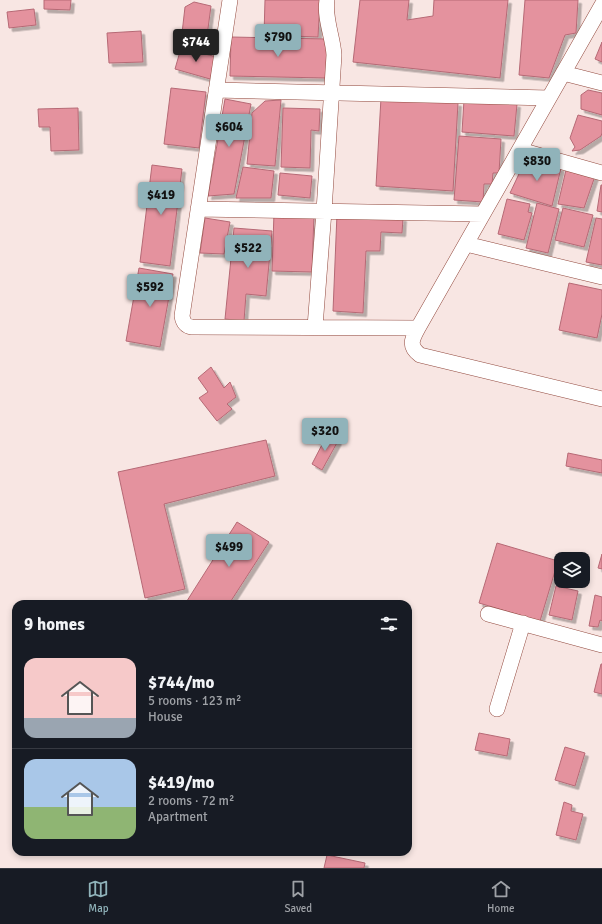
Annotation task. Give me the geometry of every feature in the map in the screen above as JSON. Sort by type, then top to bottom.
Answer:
[{"type":"street","points":[[230,0],[182,316],[183,322],[192,327],[418,328]]},
{"type":"street","points":[[315,327],[334,55],[326,13],[327,0]]},
{"type":"street","points":[[602,4],[418,328],[413,337],[412,345],[414,350],[420,355],[602,400]]},
{"type":"street","points":[[563,73],[602,83]]},
{"type":"street","points":[[216,90],[549,98]]},
{"type":"street","points":[[520,150],[602,172]]},
{"type":"street","points":[[198,209],[483,214]]},
{"type":"street","points":[[466,244],[602,277]]},
{"type":"street","points":[[488,614],[602,645]]},
{"type":"street","points":[[497,709],[523,623]]},
{"type":"building","points":[[44,0],[71,0],[70,10],[44,9]]},
{"type":"building","points":[[265,0],[320,0],[318,37],[264,35]]},
{"type":"building","points":[[360,0],[409,0],[407,20],[433,16],[434,0],[508,0],[500,78],[353,62]]},
{"type":"building","points":[[525,0],[578,0],[576,33],[565,35],[549,78],[519,75]]},
{"type":"building","points":[[194,2],[211,6],[205,51],[181,42],[185,7]]},
{"type":"building","points":[[34,9],[36,25],[9,28],[7,12]]},
{"type":"building","points":[[141,31],[143,62],[109,63],[107,33]]},
{"type":"building","points":[[231,37],[327,39],[326,78],[230,76]]},
{"type":"building","points":[[602,42],[602,62],[595,59]]},
{"type":"building","points":[[181,48],[217,57],[210,79],[175,69]]},
{"type":"building","points":[[171,88],[206,92],[199,148],[164,144]]},
{"type":"building","points":[[588,90],[602,93],[602,115],[581,109],[581,95]]},
{"type":"building","points":[[381,98],[458,103],[453,191],[376,186]]},
{"type":"building","points":[[225,99],[251,104],[234,194],[208,196]]},
{"type":"building","points":[[281,100],[275,166],[247,164],[252,113],[265,101]]},
{"type":"building","points":[[464,100],[517,104],[514,136],[462,132]]},
{"type":"building","points":[[78,108],[79,150],[51,151],[50,127],[39,127],[38,109]]},
{"type":"building","points":[[283,108],[320,109],[319,131],[311,130],[310,168],[281,167]]},
{"type":"building","points":[[578,115],[602,121],[602,133],[601,136],[580,150],[572,151],[575,147],[570,138]]},
{"type":"building","points":[[459,136],[501,139],[499,173],[493,173],[492,184],[484,184],[483,202],[454,200]]},
{"type":"building","points":[[526,159],[561,168],[552,206],[510,193]]},
{"type":"building","points":[[152,165],[182,169],[170,266],[140,262]]},
{"type":"building","points":[[243,167],[274,171],[271,198],[236,198]]},
{"type":"building","points":[[566,170],[595,176],[584,208],[558,204]]},
{"type":"building","points":[[280,173],[312,176],[310,198],[278,195]]},
{"type":"building","points":[[602,185],[602,212],[597,211]]},
{"type":"building","points":[[507,199],[530,204],[528,212],[532,213],[524,240],[498,234]]},
{"type":"building","points":[[537,203],[559,209],[548,253],[526,248]]},
{"type":"building","points":[[563,208],[593,215],[584,247],[555,240]]},
{"type":"building","points":[[274,213],[314,214],[312,272],[272,271]]},
{"type":"building","points":[[337,214],[403,218],[402,233],[381,232],[380,251],[366,251],[363,313],[333,311]]},
{"type":"building","points":[[205,218],[230,222],[224,254],[200,253]]},
{"type":"building","points":[[596,218],[602,219],[602,265],[586,262]]},
{"type":"building","points":[[234,228],[272,231],[266,296],[246,294],[244,321],[225,319]]},
{"type":"building","points":[[139,268],[173,274],[160,347],[126,341]]},
{"type":"building","points":[[569,283],[602,290],[602,314],[597,338],[559,330]]},
{"type":"building","points":[[211,367],[224,388],[230,382],[236,397],[227,404],[232,409],[217,421],[199,398],[208,392],[198,378]]},
{"type":"building","points":[[327,435],[338,441],[322,470],[312,464]]},
{"type":"building","points":[[266,440],[275,476],[164,504],[185,589],[145,598],[118,472]]},
{"type":"building","points":[[568,453],[602,460],[602,473],[566,466]]},
{"type":"building","points":[[237,522],[269,542],[232,600],[188,600]]},
{"type":"building","points":[[497,543],[554,560],[554,574],[540,621],[479,603]]},
{"type":"building","points":[[602,554],[602,569],[598,568]]},
{"type":"building","points":[[556,588],[565,588],[578,591],[572,620],[549,615]]},
{"type":"building","points":[[595,595],[602,597],[602,621],[600,620],[598,627],[589,626]]},
{"type":"building","points":[[602,664],[602,694],[594,692]]},
{"type":"building","points":[[479,733],[510,739],[507,756],[475,750]]},
{"type":"building","points":[[565,747],[585,753],[575,786],[555,780]]},
{"type":"building","points":[[564,802],[572,805],[571,811],[583,814],[576,840],[556,835]]},
{"type":"building","points":[[327,856],[365,863],[364,868],[324,868]]}]
